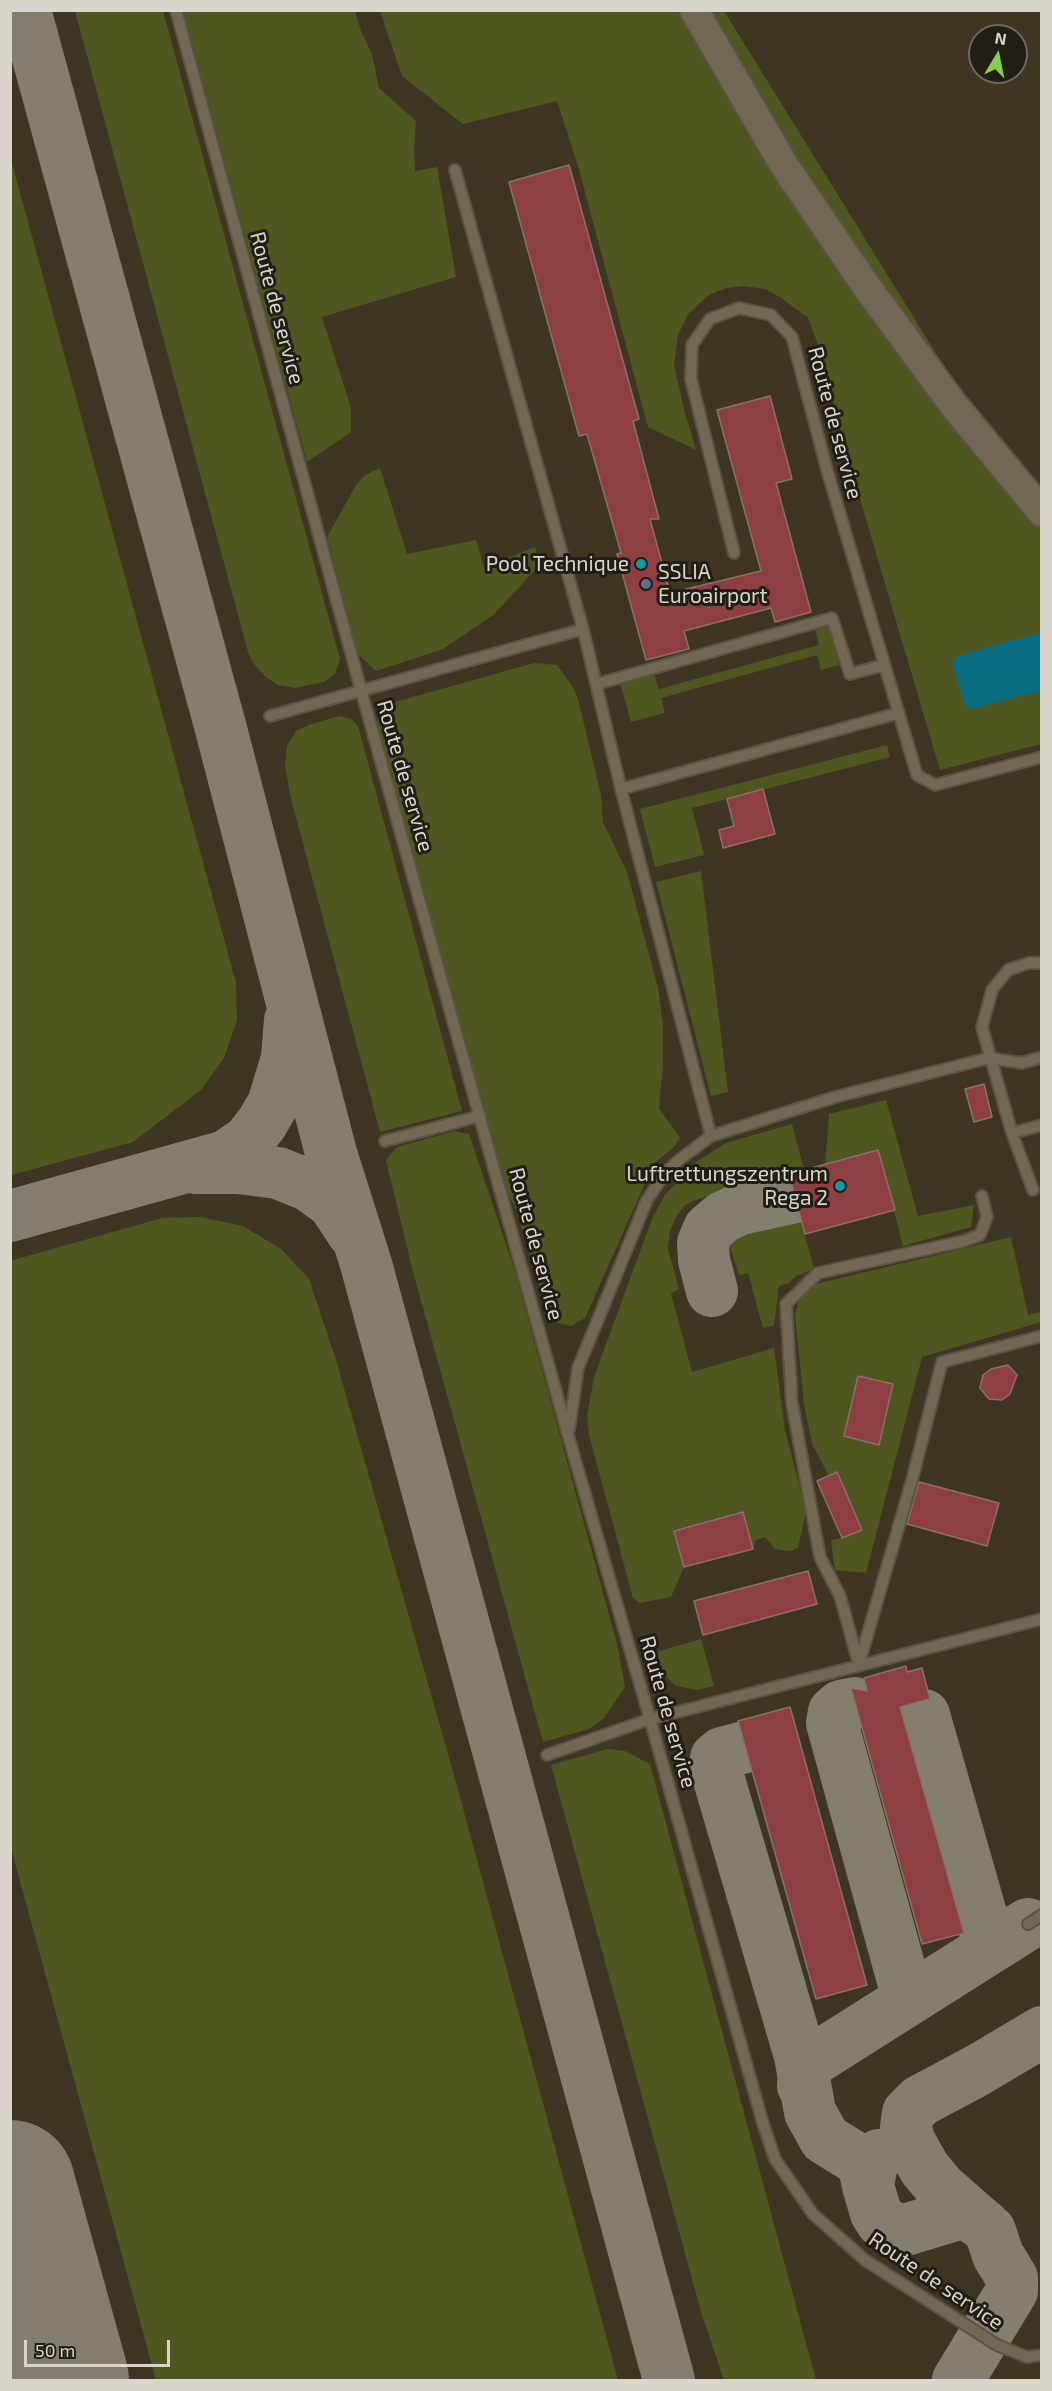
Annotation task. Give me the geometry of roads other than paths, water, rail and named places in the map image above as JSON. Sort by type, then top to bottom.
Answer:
[{"type":"main road","points":[[694,10],[784,165],[864,283],[952,403],[1041,512]]},
{"type":"lane","name":"Route de service","points":[[176,10],[361,690],[568,1435],[775,2159],[813,2214],[865,2260],[997,2345],[1027,2356],[1041,2355]]},
{"type":"lane","points":[[455,170],[583,629],[621,789],[711,1136]]},
{"type":"lane","name":"Route de service","points":[[734,553],[691,379],[692,345],[710,319],[739,308],[771,315],[792,337],[827,470],[917,775],[935,785],[1041,757]]},
{"type":"lane","points":[[597,684],[831,618],[850,674],[884,665]]},
{"type":"lane","points":[[270,716],[583,629]]},
{"type":"lane","points":[[621,789],[899,713]]},
{"type":"lane","points":[[1033,1190],[1011,1133],[982,1027],[992,990],[1008,970],[1029,963],[1041,963]]},
{"type":"lane","points":[[568,1435],[578,1368],[647,1200],[665,1173],[711,1136],[835,1097],[989,1058],[1022,1063],[1041,1057]]},
{"type":"lane","points":[[385,1142],[480,1116]]},
{"type":"lane","points":[[1011,1133],[1041,1125]]},
{"type":"lane","points":[[859,1665],[840,1596],[820,1557],[792,1403],[786,1304],[818,1273],[954,1244],[981,1235],[987,1217],[982,1196]]},
{"type":"lane","points":[[859,1665],[912,1480],[942,1362],[1041,1336]]},
{"type":"lane","points":[[547,1755],[650,1719],[1039,1621]]},
{"type":"lane","points":[[1028,1924],[1041,1915]]},
{"type":"water","points":[[1041,632],[1041,691],[971,709],[964,704],[952,663],[957,656]]},
{"type":"place","name":"Pool Technique","points":[[641,564]]},
{"type":"place","name":"SSLIA Euroairport","points":[[646,584]]},
{"type":"place","name":"Luftrettungszentrum Rega 2","points":[[840,1186]]}]
